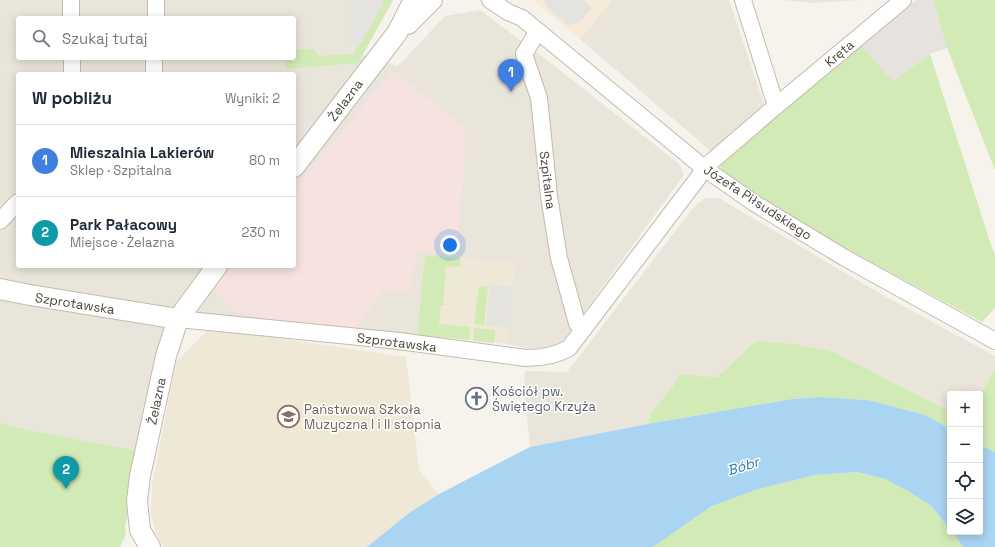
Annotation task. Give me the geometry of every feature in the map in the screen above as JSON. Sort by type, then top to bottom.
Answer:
[{"type":"street","points":[[71,0],[71,16]]},
{"type":"street","points":[[156,0],[156,16]]},
{"type":"street","points":[[397,33],[414,0]]},
{"type":"street","points":[[397,33],[432,0]]},
{"type":"street","points":[[490,0],[508,12],[522,18]]},
{"type":"street","points":[[508,0],[515,6],[522,18]]},
{"type":"street","points":[[743,0],[776,106]]},
{"type":"street","name":"Kręta","points":[[704,168],[903,0]]},
{"type":"street","name":"Józefa Piłsudskiego","points":[[522,18],[704,168],[754,203],[845,258],[995,341]]},
{"type":"street","name":"Szpitalna","points":[[538,31],[524,54],[539,98],[549,196],[559,258],[577,323],[583,330]]},
{"type":"street","name":"Żelazna","points":[[296,164],[397,33]]},
{"type":"street","points":[[72,60],[72,72]]},
{"type":"street","points":[[154,60],[154,72]]},
{"type":"street","name":"Szprotawska","points":[[0,289],[178,319],[399,341],[526,358],[540,358],[559,354],[569,348],[704,168]]},
{"type":"street","points":[[0,221],[16,204]]},
{"type":"street","name":"Żelazna","points":[[150,547],[140,530],[137,501],[140,476],[166,356],[178,319],[216,268]]},
{"type":"shaded area","points":[[0,0],[393,0],[362,55],[398,66],[445,16],[480,10],[547,60],[679,164],[684,175],[568,334],[558,345],[531,349],[507,344],[515,263],[425,255],[417,335],[180,316],[140,451],[32,431],[0,423]]},
{"type":"shaded area","points":[[351,0],[383,0],[383,4],[359,47],[351,42]]},
{"type":"shaded area","points":[[533,0],[612,0],[580,39]]},
{"type":"shaded area","points":[[543,0],[583,0],[592,8],[580,22],[568,26],[547,6]]},
{"type":"shaded area","points":[[612,0],[729,0],[765,107],[713,153],[580,39]]},
{"type":"shaded area","points":[[783,0],[859,0],[812,3]]},
{"type":"shaded area","points":[[917,0],[933,0],[947,48],[930,54],[893,83],[860,44],[901,9]]},
{"type":"shaded area","points":[[393,71],[465,128],[465,150],[457,252],[417,252],[408,293],[383,290],[353,331],[257,319],[257,315],[238,313],[213,290],[230,268],[296,268],[296,187]]},
{"type":"shaded area","points":[[705,198],[719,198],[879,293],[995,356],[995,369],[983,391],[947,391],[947,409],[833,352],[756,341],[717,377],[680,374],[673,386],[651,413],[648,424],[530,447],[524,386],[525,371],[567,372],[694,207]]},
{"type":"shaded area","points":[[425,255],[515,263],[507,344],[417,335]]},
{"type":"shaded area","points":[[490,285],[513,287],[509,328],[486,325]]},
{"type":"shaded area","name":"Państwowa Szkoła Muzyczna I i II stopnia","points":[[210,328],[406,357],[419,470],[439,494],[409,513],[367,547],[164,547],[156,534],[151,515],[152,485],[176,362]]},
{"type":"green space","points":[[383,0],[393,0],[358,63],[286,69],[286,60],[296,60],[296,49],[314,49],[319,56],[353,54],[383,4]]},
{"type":"green space","points":[[933,0],[995,0],[995,170],[947,48]]},
{"type":"green space","points":[[860,44],[893,82],[930,54],[995,255],[995,308],[982,322],[810,229],[749,192],[721,172],[721,163]]},
{"type":"green space","points":[[425,255],[461,258],[460,267],[446,266],[443,302],[445,305],[441,305],[439,324],[470,327],[469,340],[417,335]]},
{"type":"green space","points":[[479,286],[488,287],[484,325],[474,324]]},
{"type":"green space","points":[[474,328],[495,330],[494,343],[473,341]]},
{"type":"green space","points":[[756,341],[794,344],[833,352],[947,409],[947,427],[925,415],[868,400],[819,397],[792,399],[648,424],[651,413],[673,386],[680,374],[717,377]]},
{"type":"green space","points":[[995,369],[995,452],[983,446],[983,391]]},
{"type":"green space","points":[[0,423],[32,431],[140,451],[125,527],[126,534],[120,547],[0,547]]},
{"type":"green space","points":[[857,472],[885,479],[908,491],[931,506],[947,525],[947,535],[955,535],[963,547],[653,547],[712,506],[758,489],[815,475]]},
{"type":"water","name":"Bóbr","points":[[819,397],[868,400],[925,415],[947,427],[947,525],[931,506],[908,491],[885,479],[857,472],[815,475],[758,489],[712,506],[653,547],[367,547],[409,513],[439,494],[530,447],[648,424],[792,399]]},
{"type":"water","points":[[983,446],[995,452],[995,547],[963,547],[955,535],[983,535]]},
{"type":"place","name":"Mieszalnia Lakierów","points":[[511,92]]},
{"type":"place","name":"Kościół pw. Świętego Krzyża","points":[[476,398]]},
{"type":"place","name":"Państwowa Szkoła Muzyczna I i II stopnia","points":[[289,416]]},
{"type":"place","name":"Park Pałacowy","points":[[66,489]]}]
